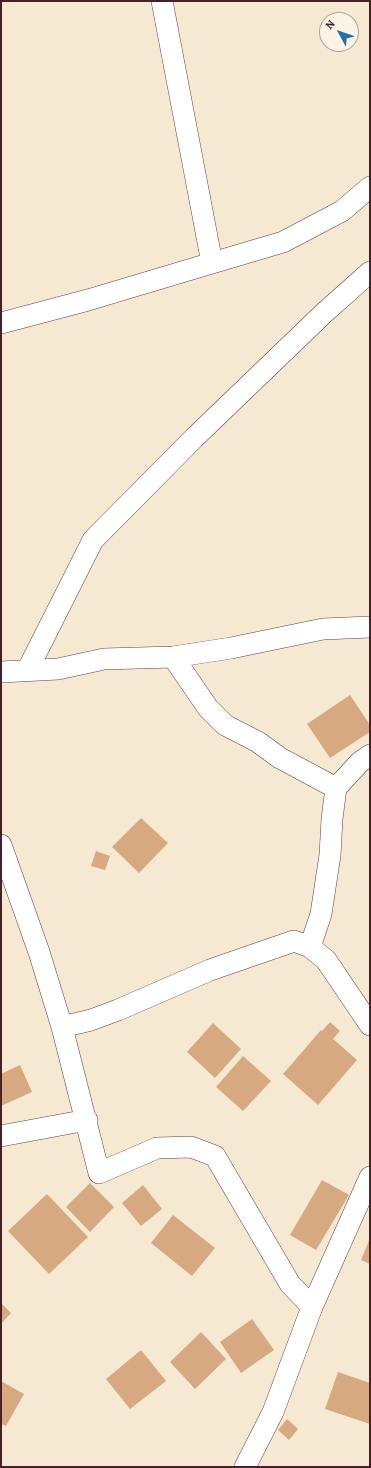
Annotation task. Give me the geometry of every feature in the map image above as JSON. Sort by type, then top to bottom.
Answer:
[{"type":"street","points":[[162,1],[212,263]]},
{"type":"street","points":[[1,323],[88,300],[283,242],[342,211],[370,187]]},
{"type":"street","points":[[28,669],[93,540],[194,438],[324,313],[370,272]]},
{"type":"street","points":[[1,672],[28,669],[58,669],[104,660],[173,656],[231,648],[323,630],[370,627]]},
{"type":"street","points":[[173,656],[208,708],[224,725],[258,742],[280,758],[336,788]]},
{"type":"street","points":[[310,947],[321,914],[330,855],[332,819],[336,788],[360,762],[370,755]]},
{"type":"street","points":[[1,845],[39,952],[62,1027],[87,1120],[99,1173],[157,1148],[192,1147],[215,1156],[290,1284],[312,1307]]},
{"type":"street","points":[[62,1027],[91,1020],[118,1010],[210,970],[294,941],[310,947],[326,960],[370,1025]]},
{"type":"street","points":[[1,1136],[87,1120]]},
{"type":"street","points":[[245,1467],[273,1412],[312,1307],[370,1177]]},
{"type":"building","points":[[350,695],[370,725],[370,732],[330,758],[307,724]]},
{"type":"building","points":[[141,818],[168,843],[139,873],[112,847]]},
{"type":"building","points":[[96,851],[110,856],[105,870],[91,866]]},
{"type":"building","points":[[330,1022],[340,1031],[333,1039],[357,1060],[318,1105],[283,1074],[321,1030],[322,1031]]},
{"type":"building","points":[[213,1023],[241,1049],[215,1078],[187,1052]]},
{"type":"building","points":[[243,1056],[271,1081],[243,1111],[216,1087]]},
{"type":"building","points":[[20,1065],[32,1092],[1,1106],[1,1074]]},
{"type":"building","points":[[322,1180],[349,1195],[316,1250],[290,1235]]},
{"type":"building","points":[[90,1183],[114,1207],[90,1232],[66,1207]]},
{"type":"building","points":[[143,1185],[162,1209],[141,1226],[122,1203]]},
{"type":"building","points":[[47,1194],[88,1237],[49,1274],[8,1231]]},
{"type":"building","points":[[173,1215],[215,1248],[192,1276],[151,1243]]},
{"type":"building","points":[[370,1238],[370,1264],[361,1260]]},
{"type":"building","points":[[1,1303],[11,1313],[1,1324]]},
{"type":"building","points":[[252,1319],[274,1350],[241,1373],[220,1342]]},
{"type":"building","points":[[201,1332],[226,1359],[195,1389],[170,1362]]},
{"type":"building","points":[[141,1350],[166,1381],[130,1409],[106,1379]]},
{"type":"building","points":[[338,1372],[370,1383],[370,1424],[325,1409]]},
{"type":"building","points":[[1,1381],[24,1394],[6,1426],[1,1424]]},
{"type":"building","points":[[287,1419],[298,1429],[289,1440],[278,1430]]}]
